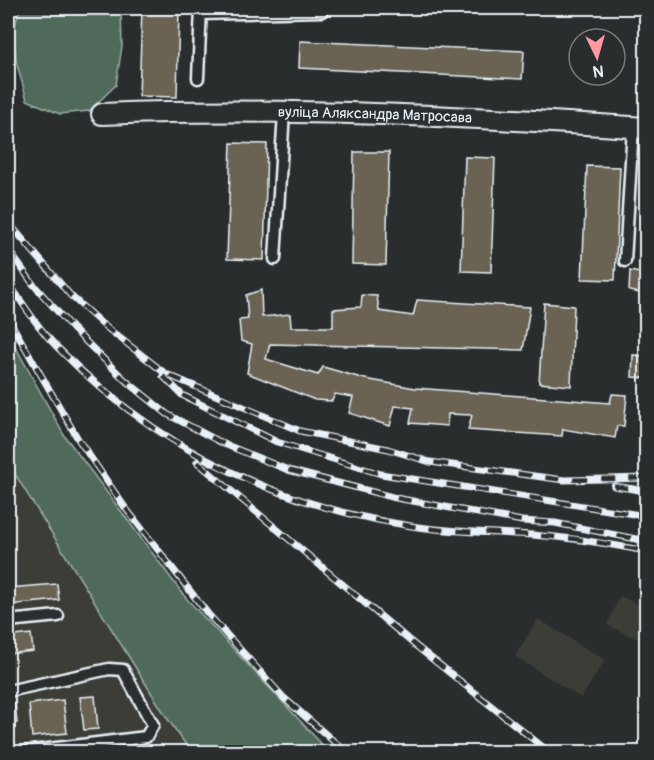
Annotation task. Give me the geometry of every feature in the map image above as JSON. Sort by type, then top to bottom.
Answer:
[{"type":"street","name":"вуліца Аляксандра Матросава","points":[[102,114],[197,110],[460,116],[640,127]]},
{"type":"lane","points":[[198,78],[201,11],[321,11],[323,8]]},
{"type":"lane","points":[[275,259],[284,112]]},
{"type":"lane","points":[[625,261],[640,127]]},
{"type":"lane","points":[[8,621],[58,616]]},
{"type":"lane","points":[[8,691],[109,669],[123,670],[153,725],[146,737],[24,753]]},
{"type":"shaded area","points":[[8,463],[167,718],[191,752],[8,752]]},
{"type":"shaded area","points":[[620,596],[646,608],[646,643],[607,625]]},
{"type":"shaded area","points":[[538,619],[605,660],[581,698],[515,656]]},
{"type":"green space","points":[[20,8],[121,8],[122,46],[116,85],[89,111],[60,114],[27,100],[16,61],[14,29]]},
{"type":"green space","points":[[8,333],[64,435],[186,598],[329,752],[191,752],[167,718],[8,463]]},
{"type":"building","points":[[142,8],[179,8],[177,97],[139,96]]},
{"type":"building","points":[[300,41],[524,51],[522,79],[299,68]]},
{"type":"building","points":[[231,143],[267,144],[264,260],[227,259]]},
{"type":"building","points":[[354,152],[389,152],[386,265],[352,264]]},
{"type":"building","points":[[465,157],[495,158],[491,272],[461,271]]},
{"type":"building","points":[[587,166],[620,167],[615,280],[582,279]]},
{"type":"building","points":[[630,271],[646,274],[646,294],[629,291]]},
{"type":"building","points":[[261,290],[262,317],[290,314],[291,327],[333,327],[333,309],[361,307],[362,295],[377,296],[379,311],[413,316],[417,300],[530,307],[523,350],[270,344],[266,359],[318,375],[323,367],[365,379],[415,388],[610,403],[612,394],[627,395],[624,426],[617,426],[615,438],[563,429],[562,436],[468,430],[472,415],[448,414],[447,426],[410,423],[413,408],[395,406],[390,426],[349,413],[353,397],[335,394],[332,401],[315,400],[247,373],[252,344],[241,341],[239,320],[248,319],[246,295]]},
{"type":"building","points":[[544,303],[574,306],[571,386],[539,383]]},
{"type":"building","points":[[633,355],[646,356],[646,378],[632,377]]},
{"type":"building","points":[[57,584],[59,600],[8,605],[8,588]]},
{"type":"building","points":[[31,634],[33,651],[8,654],[8,637]]},
{"type":"building","points":[[95,696],[98,729],[84,730],[80,697]]},
{"type":"building","points":[[63,700],[67,733],[32,737],[29,704]]},
{"type":"building","points":[[15,703],[17,723],[8,723],[8,704]]},
{"type":"railway","points":[[8,222],[71,296],[102,324],[166,374],[300,431],[388,449],[430,462],[564,480],[646,478]]},
{"type":"railway","points":[[8,249],[33,284],[73,329],[124,379],[167,414],[224,444],[288,470],[396,498],[522,521],[555,523],[646,541]]},
{"type":"railway","points":[[8,282],[50,340],[95,383],[134,414],[176,442],[219,466],[265,487],[360,516],[411,526],[569,538],[646,551]]},
{"type":"railway","points":[[8,318],[78,439],[124,506],[208,614],[284,698],[346,752]]},
{"type":"railway","points":[[163,376],[182,395],[277,442],[381,474],[646,516]]},
{"type":"railway","points":[[197,462],[416,646],[549,752]]},
{"type":"railway","points":[[614,486],[646,491]]}]
